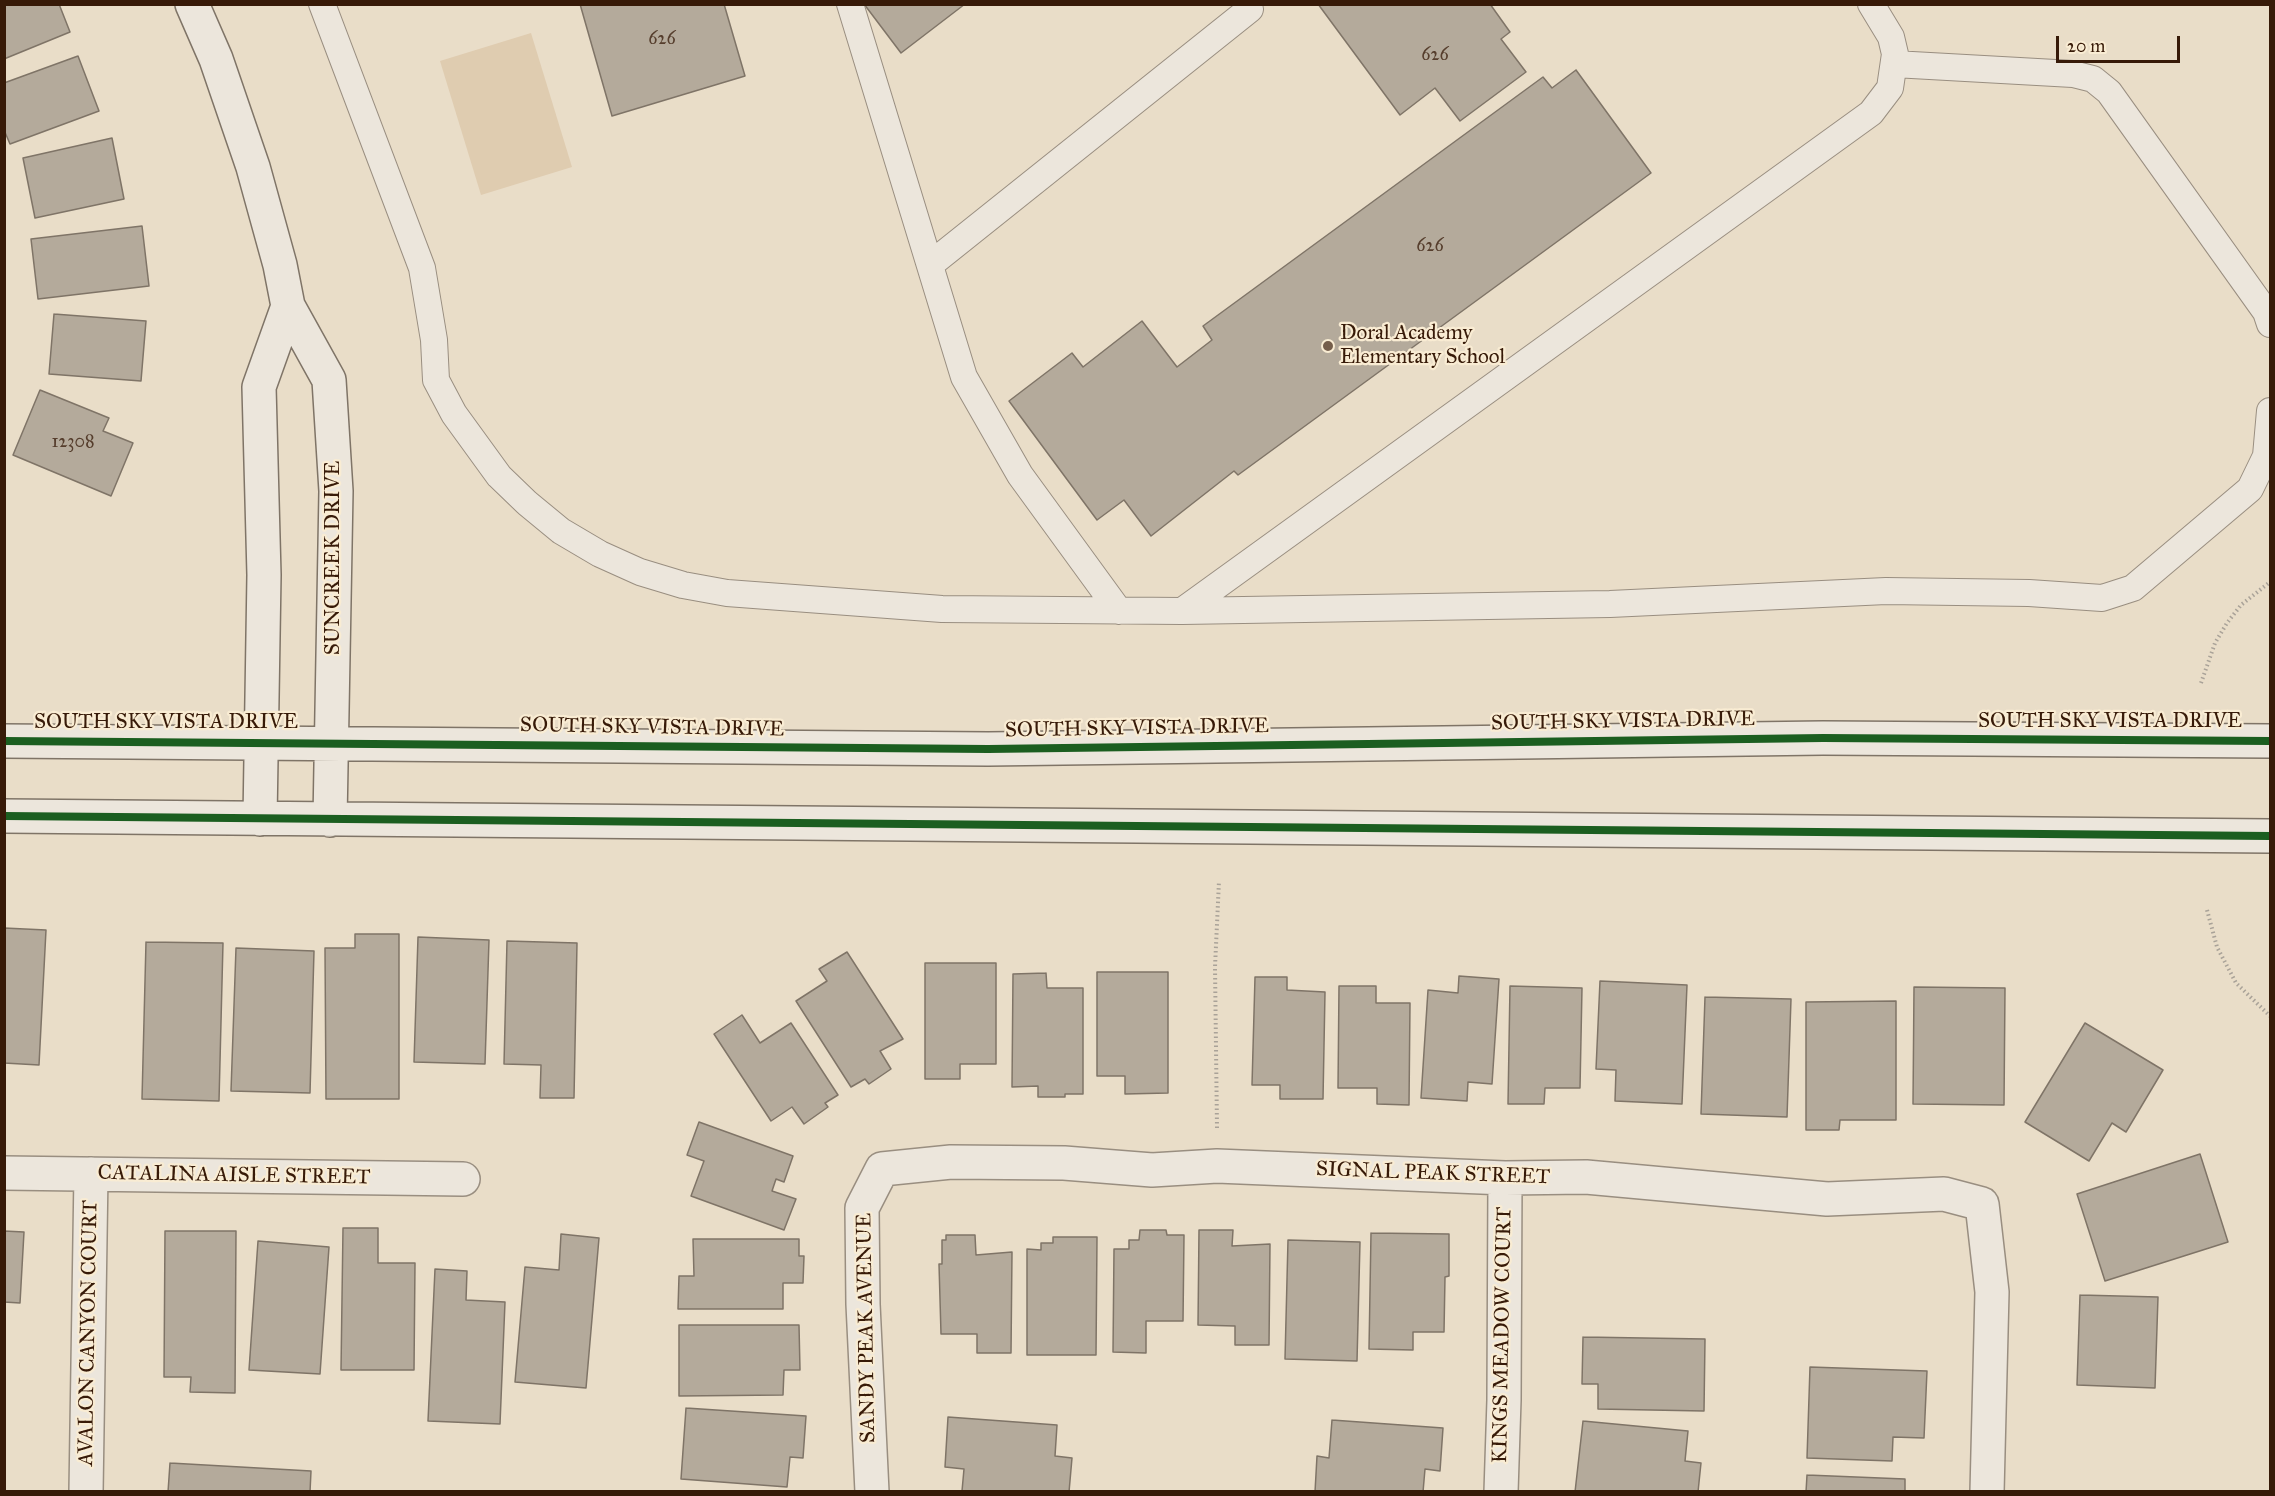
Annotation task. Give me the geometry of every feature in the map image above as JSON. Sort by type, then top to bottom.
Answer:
[{"type":"main road","name":"SUNCREEK DRIVE","points":[[192,4],[216,59],[253,167],[280,265],[288,306],[329,380],[336,491],[330,820]]},
{"type":"main road","points":[[260,819],[264,574],[263,460],[259,387],[288,306]]},
{"type":"main road","name":"SOUTH SKY VISTA DRIVE","points":[[4,741],[332,742],[988,750],[1823,738],[2271,741]]},
{"type":"main road","points":[[4,816],[2271,836]]},
{"type":"main road","name":"SIGNAL PEAK STREET","points":[[882,1169],[951,1162],[1064,1164],[1152,1170],[1217,1166],[1505,1178],[1586,1178],[1827,1199],[1944,1194],[1982,1204],[1992,1292],[1987,1491]]},
{"type":"main road","name":"SANDY PEAK AVENUE","points":[[872,1491],[863,1304],[862,1208],[882,1169]]},
{"type":"main road","name":"CATALINA AISLE STREET","points":[[4,1173],[463,1179]]},
{"type":"main road","name":"AVALON CANYON COURT","points":[[86,1491],[91,1174]]},
{"type":"main road","name":"KINGS MEADOW COURT","points":[[1501,1491],[1504,1400],[1505,1178]]},
{"type":"lane","points":[[322,4],[419,259],[427,293],[436,380],[454,414],[500,476],[527,503],[561,531],[600,554],[640,572],[682,585],[727,593],[942,609],[1119,611],[1455,604],[1610,604],[1886,591],[2030,593],[2102,598],[2133,588],[2250,489],[2266,456],[2271,411]]},
{"type":"lane","points":[[850,4],[964,376],[1020,475],[1119,611]]},
{"type":"lane","points":[[1182,611],[1872,113],[1890,88],[1894,63],[1891,37],[1871,4]]},
{"type":"lane","points":[[931,264],[1250,9]]},
{"type":"lane","points":[[1894,63],[2073,74],[2093,79],[2109,92],[2266,312],[2271,324]]},
{"type":"path","points":[[2201,683],[2210,654],[2227,623],[2241,605],[2271,582]]},
{"type":"path","points":[[1217,1128],[1215,967],[1219,881]]},
{"type":"path","points":[[2207,910],[2217,947],[2236,983],[2271,1016]]},
{"type":"shaded area","points":[[531,33],[572,167],[481,195],[440,61]]},
{"type":"building","points":[[4,4],[59,4],[70,32],[4,59]]},
{"type":"building","points":[[580,4],[724,4],[745,76],[612,116]]},
{"type":"building","points":[[864,4],[965,4],[901,53]]},
{"type":"building","points":[[1318,4],[1490,4],[1510,32],[1501,39],[1526,72],[1460,121],[1435,88],[1400,115]]},
{"type":"building","points":[[78,56],[99,111],[10,144],[4,130],[4,83]]},
{"type":"building","points":[[1576,70],[1651,173],[1238,475],[1234,471],[1151,536],[1124,500],[1097,520],[1009,401],[1072,353],[1083,367],[1142,321],[1177,367],[1212,340],[1203,326],[1543,77],[1552,88]]},
{"type":"building","points":[[112,138],[124,199],[35,218],[23,158]]},
{"type":"building","points":[[142,226],[149,286],[38,299],[31,239]]},
{"type":"building","points":[[54,314],[146,321],[141,381],[49,374]]},
{"type":"building","points":[[40,390],[109,418],[103,431],[133,443],[111,496],[13,455]]},
{"type":"building","points":[[4,928],[46,930],[39,1065],[4,1063]]},
{"type":"building","points":[[355,934],[399,934],[399,1099],[326,1099],[325,948],[355,948]]},
{"type":"building","points":[[418,937],[489,940],[485,1064],[414,1062]]},
{"type":"building","points":[[507,941],[577,943],[574,1098],[540,1098],[541,1065],[504,1064]]},
{"type":"building","points":[[146,942],[223,943],[219,1101],[142,1099]]},
{"type":"building","points":[[236,948],[314,951],[310,1093],[231,1091]]},
{"type":"building","points":[[847,952],[903,1039],[880,1051],[891,1069],[869,1084],[865,1079],[851,1087],[796,1001],[827,981],[819,969]]},
{"type":"building","points":[[925,963],[996,963],[996,1064],[960,1064],[960,1079],[925,1079]]},
{"type":"building","points":[[1097,972],[1168,972],[1168,1093],[1125,1094],[1125,1076],[1097,1076]]},
{"type":"building","points":[[1046,973],[1047,988],[1083,988],[1083,1094],[1038,1097],[1038,1086],[1012,1087],[1013,974]]},
{"type":"building","points":[[1459,976],[1499,979],[1492,1084],[1468,1082],[1467,1101],[1421,1098],[1428,990],[1458,993]]},
{"type":"building","points":[[1255,977],[1287,977],[1287,990],[1325,992],[1323,1099],[1280,1099],[1280,1085],[1252,1085]]},
{"type":"building","points":[[1600,981],[1687,985],[1682,1104],[1615,1101],[1616,1070],[1596,1069]]},
{"type":"building","points":[[1339,986],[1376,986],[1376,1003],[1410,1003],[1409,1105],[1377,1104],[1377,1088],[1338,1088]]},
{"type":"building","points":[[1510,986],[1582,988],[1580,1088],[1545,1088],[1544,1104],[1508,1104]]},
{"type":"building","points":[[1914,987],[2005,988],[2004,1105],[1913,1104]]},
{"type":"building","points":[[1705,997],[1791,999],[1787,1117],[1701,1114]]},
{"type":"building","points":[[1896,1001],[1896,1120],[1840,1120],[1839,1130],[1806,1130],[1806,1002]]},
{"type":"building","points":[[742,1015],[760,1043],[791,1023],[838,1095],[825,1103],[828,1107],[804,1124],[792,1107],[771,1121],[714,1034]]},
{"type":"building","points":[[2085,1023],[2163,1070],[2126,1132],[2112,1123],[2089,1161],[2025,1122]]},
{"type":"building","points":[[699,1122],[793,1156],[784,1182],[776,1179],[772,1191],[796,1199],[784,1230],[691,1196],[704,1161],[687,1155]]},
{"type":"building","points":[[2200,1154],[2228,1242],[2105,1281],[2077,1194]]},
{"type":"building","points":[[343,1228],[378,1228],[378,1263],[415,1263],[414,1370],[341,1370]]},
{"type":"building","points":[[1140,1230],[1166,1230],[1167,1235],[1184,1235],[1183,1321],[1146,1321],[1146,1353],[1113,1352],[1114,1249],[1129,1249],[1129,1240],[1139,1240]]},
{"type":"building","points":[[1199,1230],[1233,1230],[1232,1246],[1270,1244],[1269,1345],[1235,1345],[1235,1326],[1198,1325]]},
{"type":"building","points":[[4,1231],[24,1232],[20,1303],[4,1302]]},
{"type":"building","points":[[165,1231],[236,1231],[235,1393],[190,1392],[191,1377],[164,1377]]},
{"type":"building","points":[[1371,1233],[1449,1234],[1449,1276],[1445,1277],[1444,1332],[1413,1332],[1413,1350],[1369,1349]]},
{"type":"building","points":[[561,1234],[599,1238],[586,1388],[515,1382],[525,1267],[559,1270]]},
{"type":"building","points":[[946,1235],[975,1235],[976,1255],[1012,1252],[1011,1353],[977,1353],[977,1334],[941,1334],[939,1264],[942,1264],[942,1240],[946,1240]]},
{"type":"building","points":[[1053,1237],[1097,1237],[1096,1355],[1027,1355],[1027,1249],[1041,1250],[1041,1243],[1053,1243]]},
{"type":"building","points":[[693,1239],[799,1239],[799,1256],[804,1256],[803,1283],[783,1283],[783,1309],[678,1309],[679,1276],[694,1276]]},
{"type":"building","points":[[1288,1240],[1360,1242],[1357,1361],[1285,1359]]},
{"type":"building","points":[[258,1241],[329,1247],[320,1374],[249,1370]]},
{"type":"building","points":[[435,1269],[467,1271],[466,1300],[505,1302],[500,1424],[428,1421]]},
{"type":"building","points":[[2080,1295],[2158,1297],[2155,1388],[2077,1385]]},
{"type":"building","points":[[679,1325],[799,1325],[800,1370],[784,1370],[783,1395],[679,1396]]},
{"type":"building","points":[[1583,1337],[1705,1339],[1704,1411],[1598,1409],[1598,1384],[1582,1384]]},
{"type":"building","points":[[1810,1367],[1927,1371],[1924,1438],[1893,1437],[1892,1461],[1807,1458]]},
{"type":"building","points":[[686,1408],[806,1416],[803,1458],[790,1457],[787,1487],[681,1479]]},
{"type":"building","points":[[948,1417],[1057,1425],[1055,1456],[1072,1458],[1069,1492],[962,1491],[964,1469],[945,1467]]},
{"type":"building","points":[[1332,1420],[1443,1428],[1440,1471],[1425,1469],[1423,1492],[1315,1492],[1317,1456],[1329,1458]]},
{"type":"building","points":[[1583,1421],[1688,1431],[1685,1461],[1701,1463],[1698,1492],[1575,1492]]},
{"type":"building","points":[[170,1463],[311,1471],[310,1492],[168,1492]]},
{"type":"building","points":[[1807,1475],[1905,1479],[1905,1492],[1806,1492]]},
{"type":"cycle path","points":[[4,741],[988,749],[1823,738],[2270,741]]},
{"type":"cycle path","points":[[4,816],[2270,836]]},
{"type":"place","name":"Doral Academy Elementary School","points":[[1328,346]]}]
